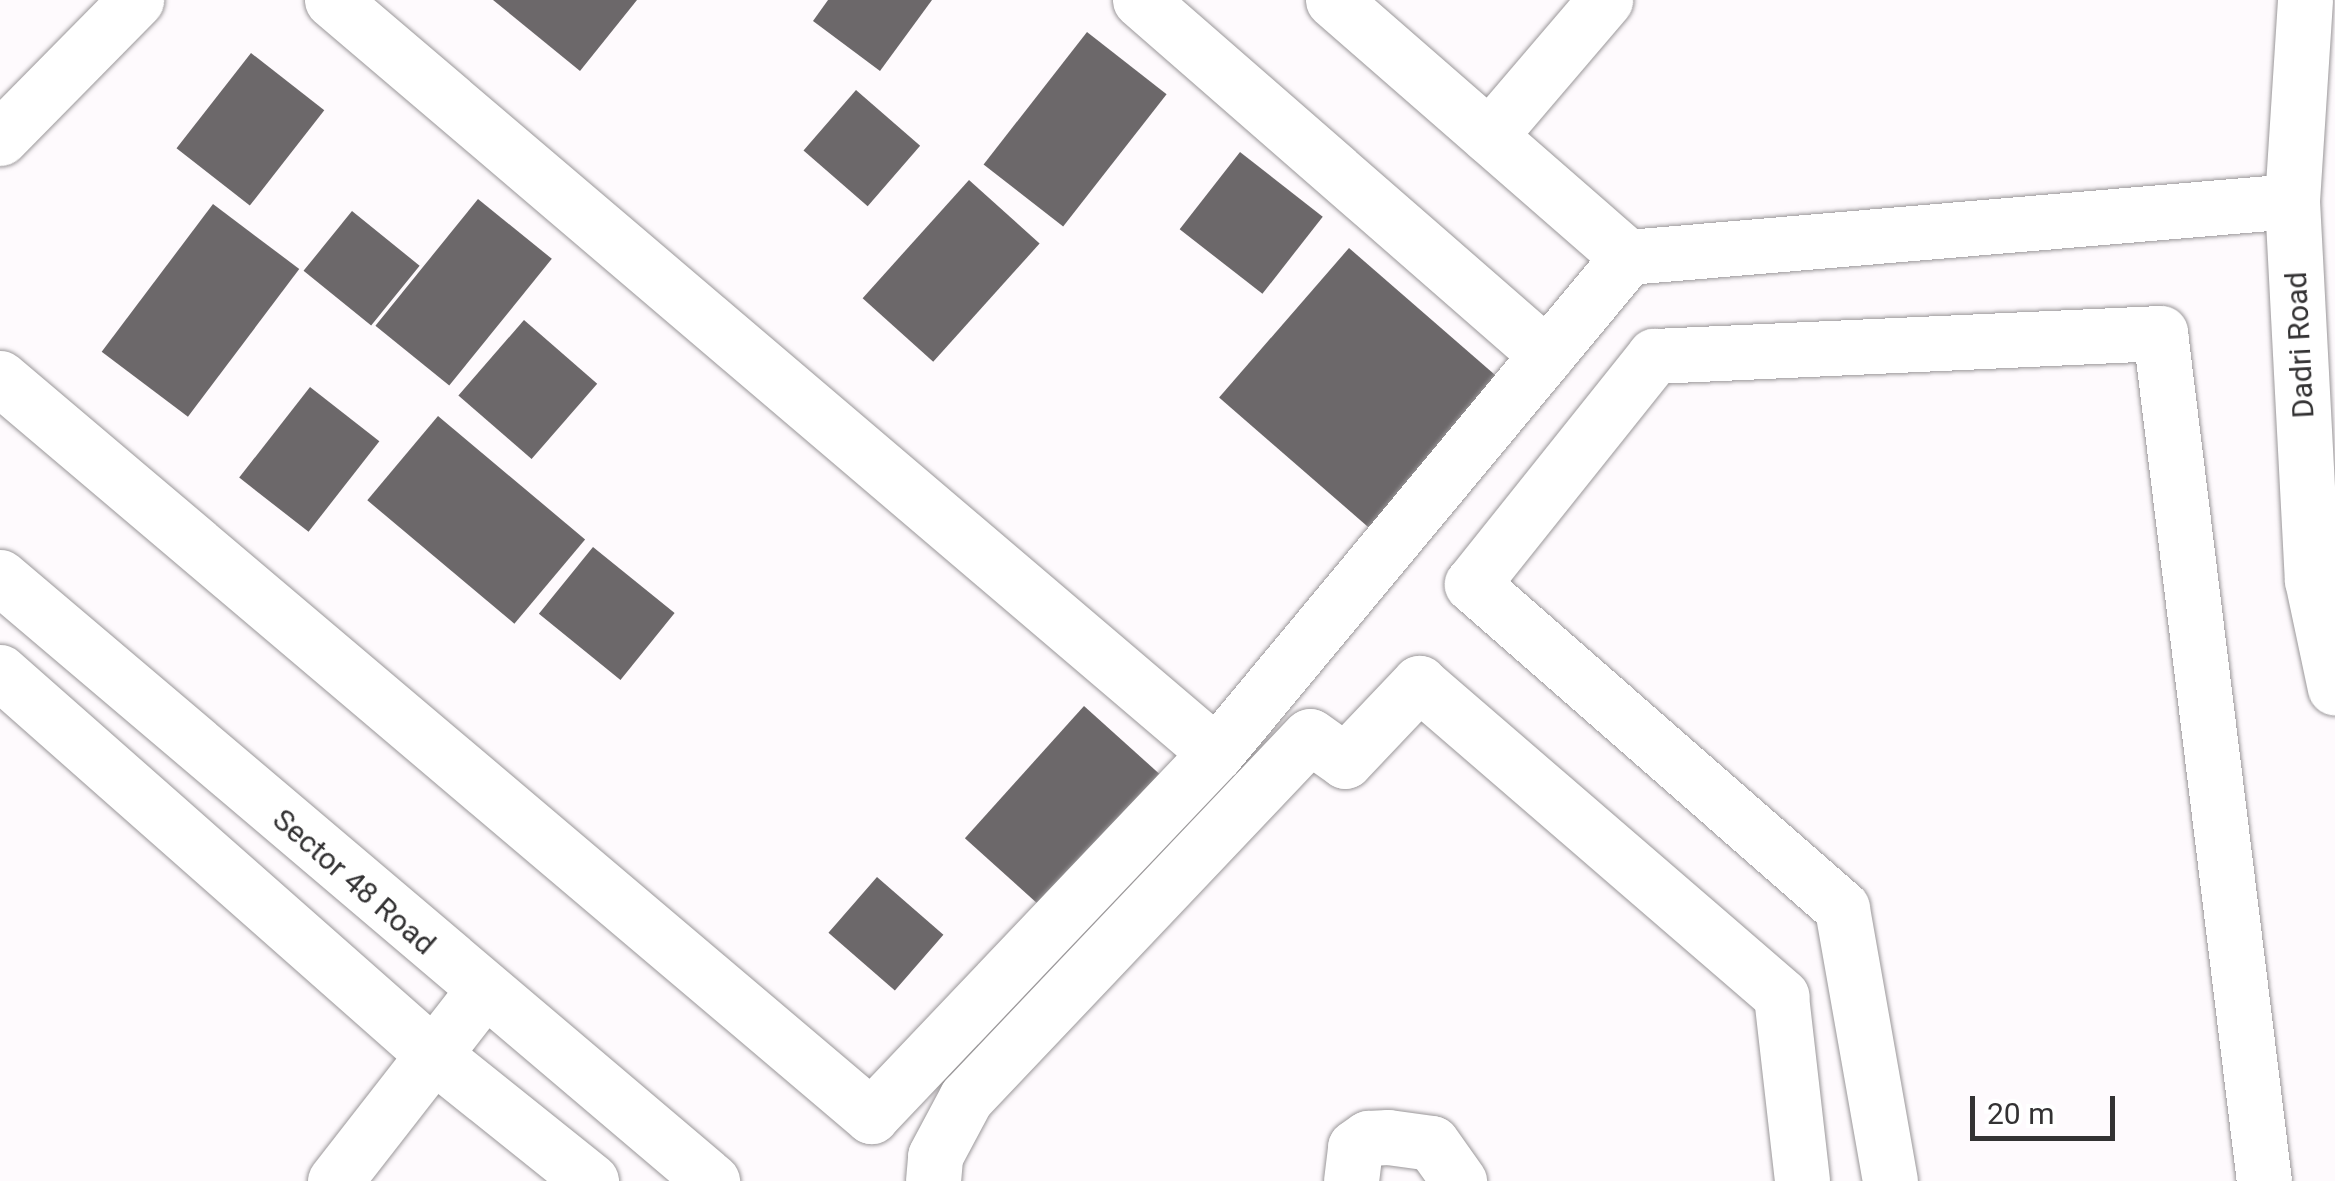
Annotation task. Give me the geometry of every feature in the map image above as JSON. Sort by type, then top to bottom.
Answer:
[{"type":"street","points":[[0,138],[136,0]]},
{"type":"street","points":[[332,0],[1216,754]]},
{"type":"street","points":[[1140,0],[1547,355]]},
{"type":"street","points":[[1333,0],[1628,257]]},
{"type":"street","name":"Dadri Road","points":[[2305,0],[2292,201],[2319,373],[2312,580],[2335,688]]},
{"type":"street","points":[[1489,136],[1581,8]]},
{"type":"street","points":[[0,378],[871,1116],[1216,754],[1628,257],[2292,201]]},
{"type":"street","points":[[1890,1181],[1842,908],[1472,584],[1654,356],[2160,333],[2264,1181]]},
{"type":"street","name":"Sector 48 Road","points":[[0,577],[482,992],[712,1181]]},
{"type":"street","points":[[0,672],[435,1056],[592,1181]]},
{"type":"street","points":[[933,1181],[935,1156],[966,1098],[1310,736],[1344,761],[1419,683],[1781,996],[1802,1181]]},
{"type":"street","points":[[336,1181],[482,992]]},
{"type":"street","points":[[1351,1181],[1355,1147],[1368,1138],[1388,1136],[1432,1143],[1459,1181]]},
{"type":"building","points":[[493,0],[637,0],[580,71]]},
{"type":"building","points":[[828,0],[932,0],[880,71],[813,21]]},
{"type":"building","points":[[1087,32],[1167,94],[1063,227],[984,164]]},
{"type":"building","points":[[251,53],[324,110],[250,206],[177,148]]},
{"type":"building","points":[[856,90],[920,146],[868,206],[804,150]]},
{"type":"building","points":[[1240,152],[1323,217],[1262,294],[1180,229]]},
{"type":"building","points":[[969,180],[1040,244],[933,362],[863,298]]},
{"type":"building","points":[[478,199],[552,259],[449,385],[375,326]]},
{"type":"building","points":[[213,204],[299,269],[188,417],[102,352]]},
{"type":"building","points":[[352,211],[420,266],[371,326],[304,271]]},
{"type":"building","points":[[1349,248],[1507,386],[1378,535],[1219,397]]},
{"type":"building","points":[[524,320],[597,384],[532,459],[458,395]]},
{"type":"building","points":[[310,387],[379,441],[309,532],[239,478]]},
{"type":"building","points":[[438,416],[585,539],[514,624],[367,500]]},
{"type":"building","points":[[593,547],[675,613],[620,680],[539,614]]},
{"type":"building","points":[[1084,706],[1162,776],[1043,909],[965,838]]},
{"type":"building","points":[[877,877],[943,935],[895,991],[828,933]]}]
